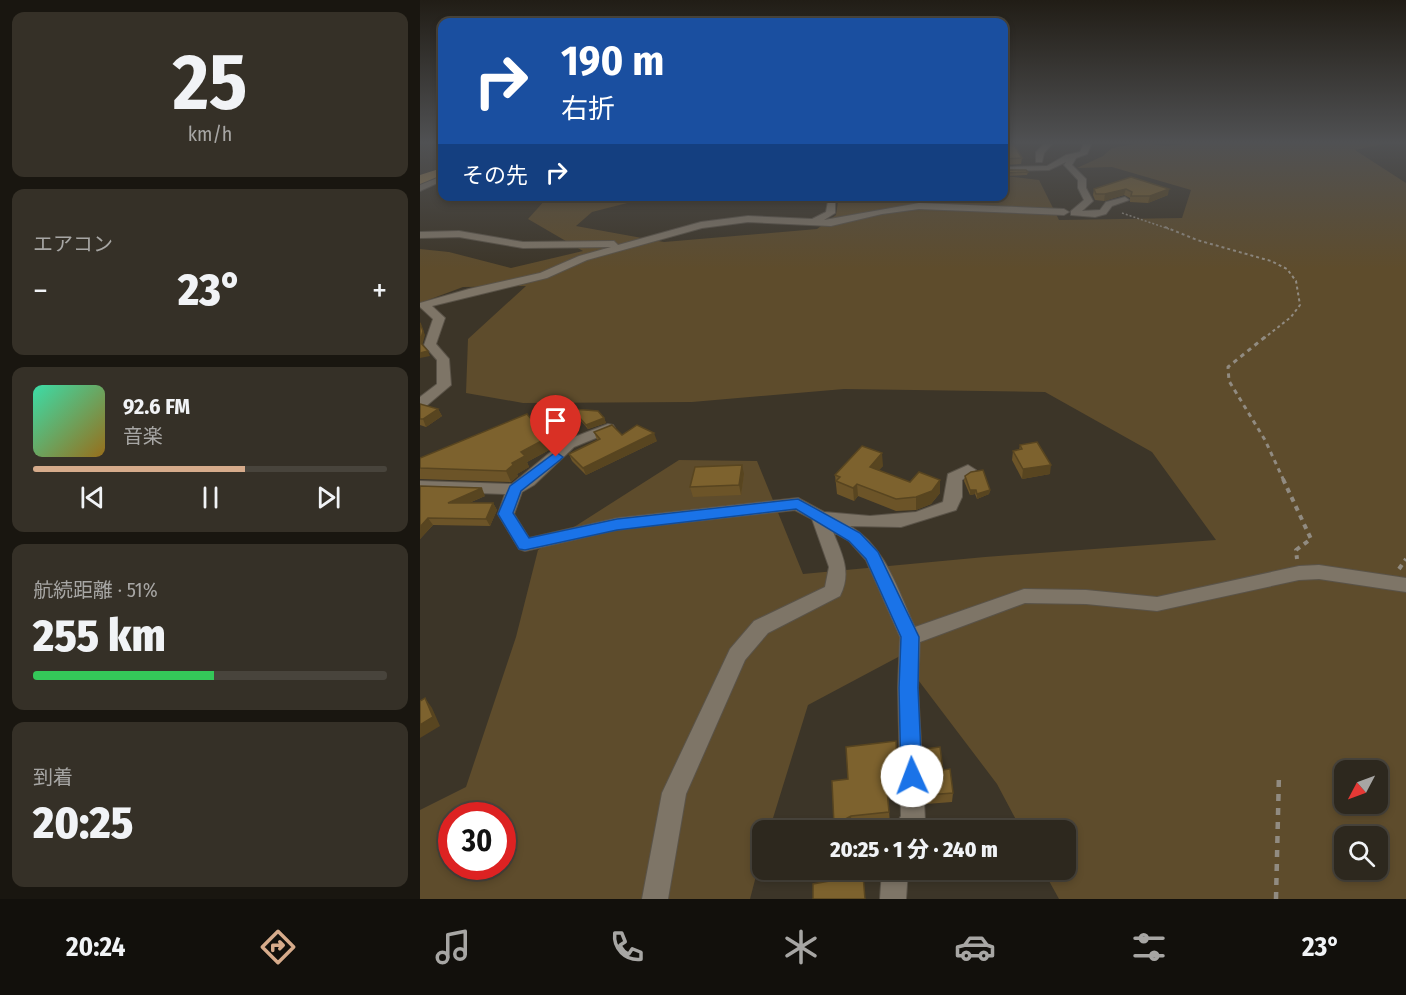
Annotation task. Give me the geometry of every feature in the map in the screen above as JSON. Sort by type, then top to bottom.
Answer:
[{"type":"street","points":[[1082,185],[1089,201],[1074,213],[1086,216],[1099,214],[1109,204],[1125,200]]},
{"type":"street","points":[[811,224],[830,213],[831,201]]},
{"type":"street","points":[[422,306],[469,292],[543,276],[583,258],[701,225],[748,219],[811,224],[842,222],[882,211],[919,206],[1064,212]]},
{"type":"street","points":[[420,235],[459,234],[523,245],[638,244]]},
{"type":"street","points":[[420,404],[444,385],[443,360],[430,345],[438,318],[422,306]]},
{"type":"street","points":[[420,486],[515,489],[528,481],[569,444],[608,428]]},
{"type":"street","points":[[819,517],[898,523],[927,517],[950,506],[954,497],[954,478],[968,470]]},
{"type":"street","points":[[515,489],[506,514],[525,545],[617,524],[798,504],[855,537],[873,556],[910,637],[908,688],[913,820]]},
{"type":"street","points":[[655,899],[674,794],[737,655],[761,627],[833,591],[838,567],[819,517]]},
{"type":"street","points":[[910,637],[1024,596],[1086,597],[1156,604],[1299,573],[1319,572],[1406,585]]},
{"type":"street","points":[[893,899],[895,880]]},
{"type":"path","points":[[1099,214],[1133,215],[1197,240],[1271,261],[1287,269],[1296,281],[1300,305],[1290,318],[1228,367],[1229,381],[1265,440],[1311,539],[1296,550],[1299,573]]},
{"type":"path","points":[[1276,899],[1279,773]]},
{"type":"shaded area","points":[[1008,185],[1041,185],[1059,220],[1182,218],[1191,190],[1174,185],[1406,185],[1406,899],[1059,899],[1049,880],[1076,880],[1076,820],[1016,820],[997,784],[900,656],[808,705],[772,820],[752,820],[752,880],[755,880],[750,899],[420,899],[420,810],[466,787],[516,637],[538,550],[679,460],[757,461],[803,574],[985,557],[1216,540],[1152,452],[1045,392],[844,389],[692,402],[523,403],[466,393],[468,339],[526,286],[463,287],[420,303],[420,249],[449,252],[511,268],[583,251],[528,219],[544,201],[635,201],[592,212],[576,226],[664,242],[817,229],[836,215],[838,202],[841,201],[1008,201]]},
{"type":"building","points":[[1106,185],[1156,185],[1169,189],[1150,196],[1131,196],[1132,192],[1126,189],[1096,194],[1094,189]]},
{"type":"building","points":[[420,323],[423,331],[420,342]]},
{"type":"building","points":[[420,342],[428,351],[420,353]]},
{"type":"building","points":[[420,404],[438,409],[420,419]]},
{"type":"building","points":[[572,409],[598,411],[604,418],[586,425]]},
{"type":"building","points":[[527,414],[547,438],[521,452],[525,456],[512,463],[513,465],[506,471],[420,468],[420,458]]},
{"type":"building","points":[[612,425],[622,435],[637,425],[654,433],[583,468],[569,454],[600,439],[594,432]]},
{"type":"building","points":[[1037,442],[1051,465],[1023,469],[1013,451],[1022,449],[1020,445]]},
{"type":"building","points":[[862,446],[882,453],[870,467],[910,482],[919,472],[940,480],[932,491],[916,497],[896,499],[857,484],[853,488],[836,481],[840,477],[835,475]]},
{"type":"building","points":[[742,465],[739,485],[690,487],[695,467]]},
{"type":"building","points":[[983,470],[990,490],[977,494],[976,490],[970,490],[965,476],[971,472]]},
{"type":"building","points":[[420,486],[482,488],[448,503],[493,503],[486,519],[428,518],[420,527]]},
{"type":"building","points":[[425,698],[433,717],[420,725],[420,701]]},
{"type":"building","points":[[896,741],[898,779],[886,780],[889,812],[834,820],[832,781],[848,779],[846,747]]},
{"type":"building","points":[[940,747],[943,770],[950,769],[953,793],[927,795],[924,749]]},
{"type":"building","points":[[835,880],[863,880],[865,899],[813,899],[813,884]]},
{"type":"route","points":[[556,457],[515,489],[506,514],[525,545],[617,524],[798,504],[855,537],[873,556],[910,637],[908,688],[912,776]]}]
